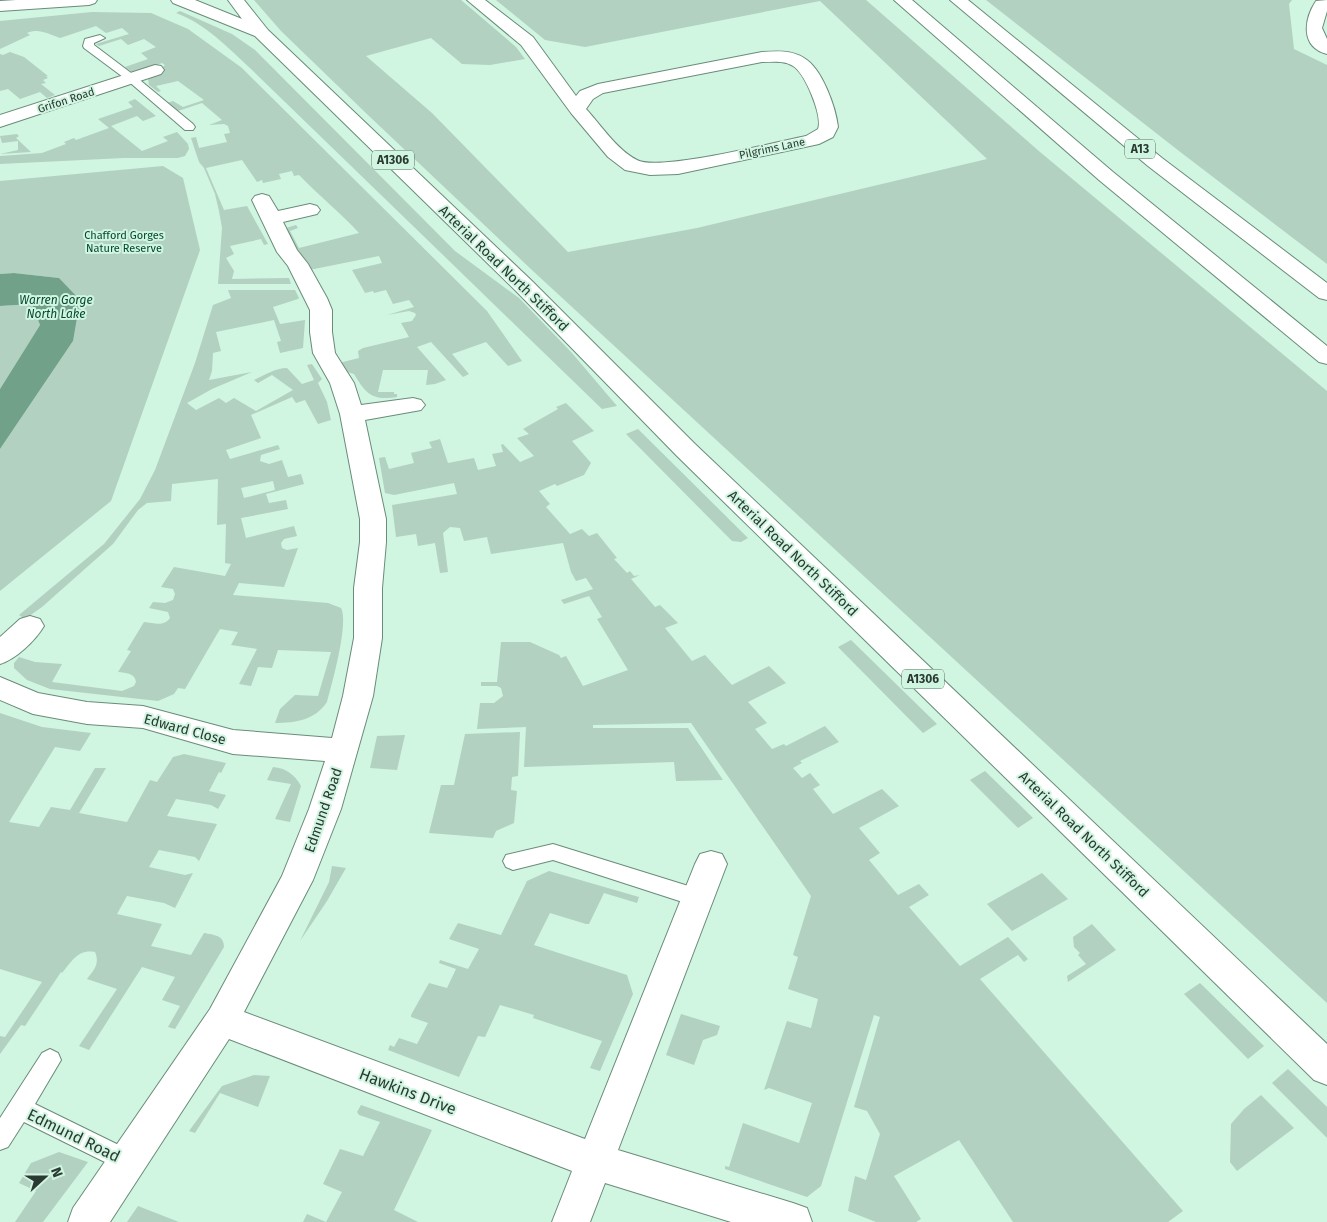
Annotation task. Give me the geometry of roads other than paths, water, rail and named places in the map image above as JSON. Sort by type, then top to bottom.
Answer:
[{"type":"main road","points":[[0,6],[89,0]]},
{"type":"main road","name":"Arterial Road North Stifford","points":[[179,0],[205,9],[262,34]]},
{"type":"main road","name":"Arterial Road North Stifford","points":[[236,0],[262,34],[516,279],[693,457],[1327,1068]]},
{"type":"main road","name":"Pilgrims Lane","points":[[475,0],[527,41],[577,109],[624,162],[632,166],[650,169],[678,168],[812,140],[826,132],[829,127],[828,117],[810,71],[803,64],[788,58],[762,57],[598,89],[586,95],[577,109]]},
{"type":"main road","points":[[902,0],[1106,176],[1327,357]]},
{"type":"main road","name":"A13","points":[[958,0],[1156,162],[1327,293]]},
{"type":"main road","points":[[1327,2],[1322,4],[1312,24],[1316,39],[1327,49]]},
{"type":"main road","name":"Grifon Road","points":[[0,121],[156,70]]},
{"type":"main road","name":"Pilgrims Lane","points":[[554,78],[598,89]]},
{"type":"main road","name":"Edmund Road","points":[[87,1222],[222,1020],[297,880],[325,809],[358,696],[368,638],[368,588],[373,542],[372,519],[352,414],[342,383],[324,353],[321,332],[321,310],[297,264],[287,252],[267,210],[310,210]]},
{"type":"main road","points":[[352,414],[413,405]]},
{"type":"main road","points":[[0,654],[30,626]]},
{"type":"main road","name":"Edward Close","points":[[0,688],[33,703],[88,713],[143,717],[233,742],[343,751]]},
{"type":"main road","points":[[571,1222],[711,864]]},
{"type":"main road","name":"Hawkins Drive","points":[[222,1020],[595,1161],[793,1222]]},
{"type":"lane","points":[[100,38],[89,41],[88,46],[131,78],[189,128]]},
{"type":"lane","points":[[513,861],[553,852],[698,898]]},
{"type":"lane","name":"Edmund Road","points":[[0,1139],[50,1060]]},
{"type":"lane","name":"Edmund Road","points":[[21,1108],[127,1161]]},
{"type":"water","name":"Warren Gorge North Lake","points":[[14,273],[59,278],[80,300],[73,341],[0,449],[0,389],[40,325],[32,304],[0,306],[0,274]]},
{"type":"park label","name":"Chafford Gorges Nature Reserve","points":[[124,241]]}]
